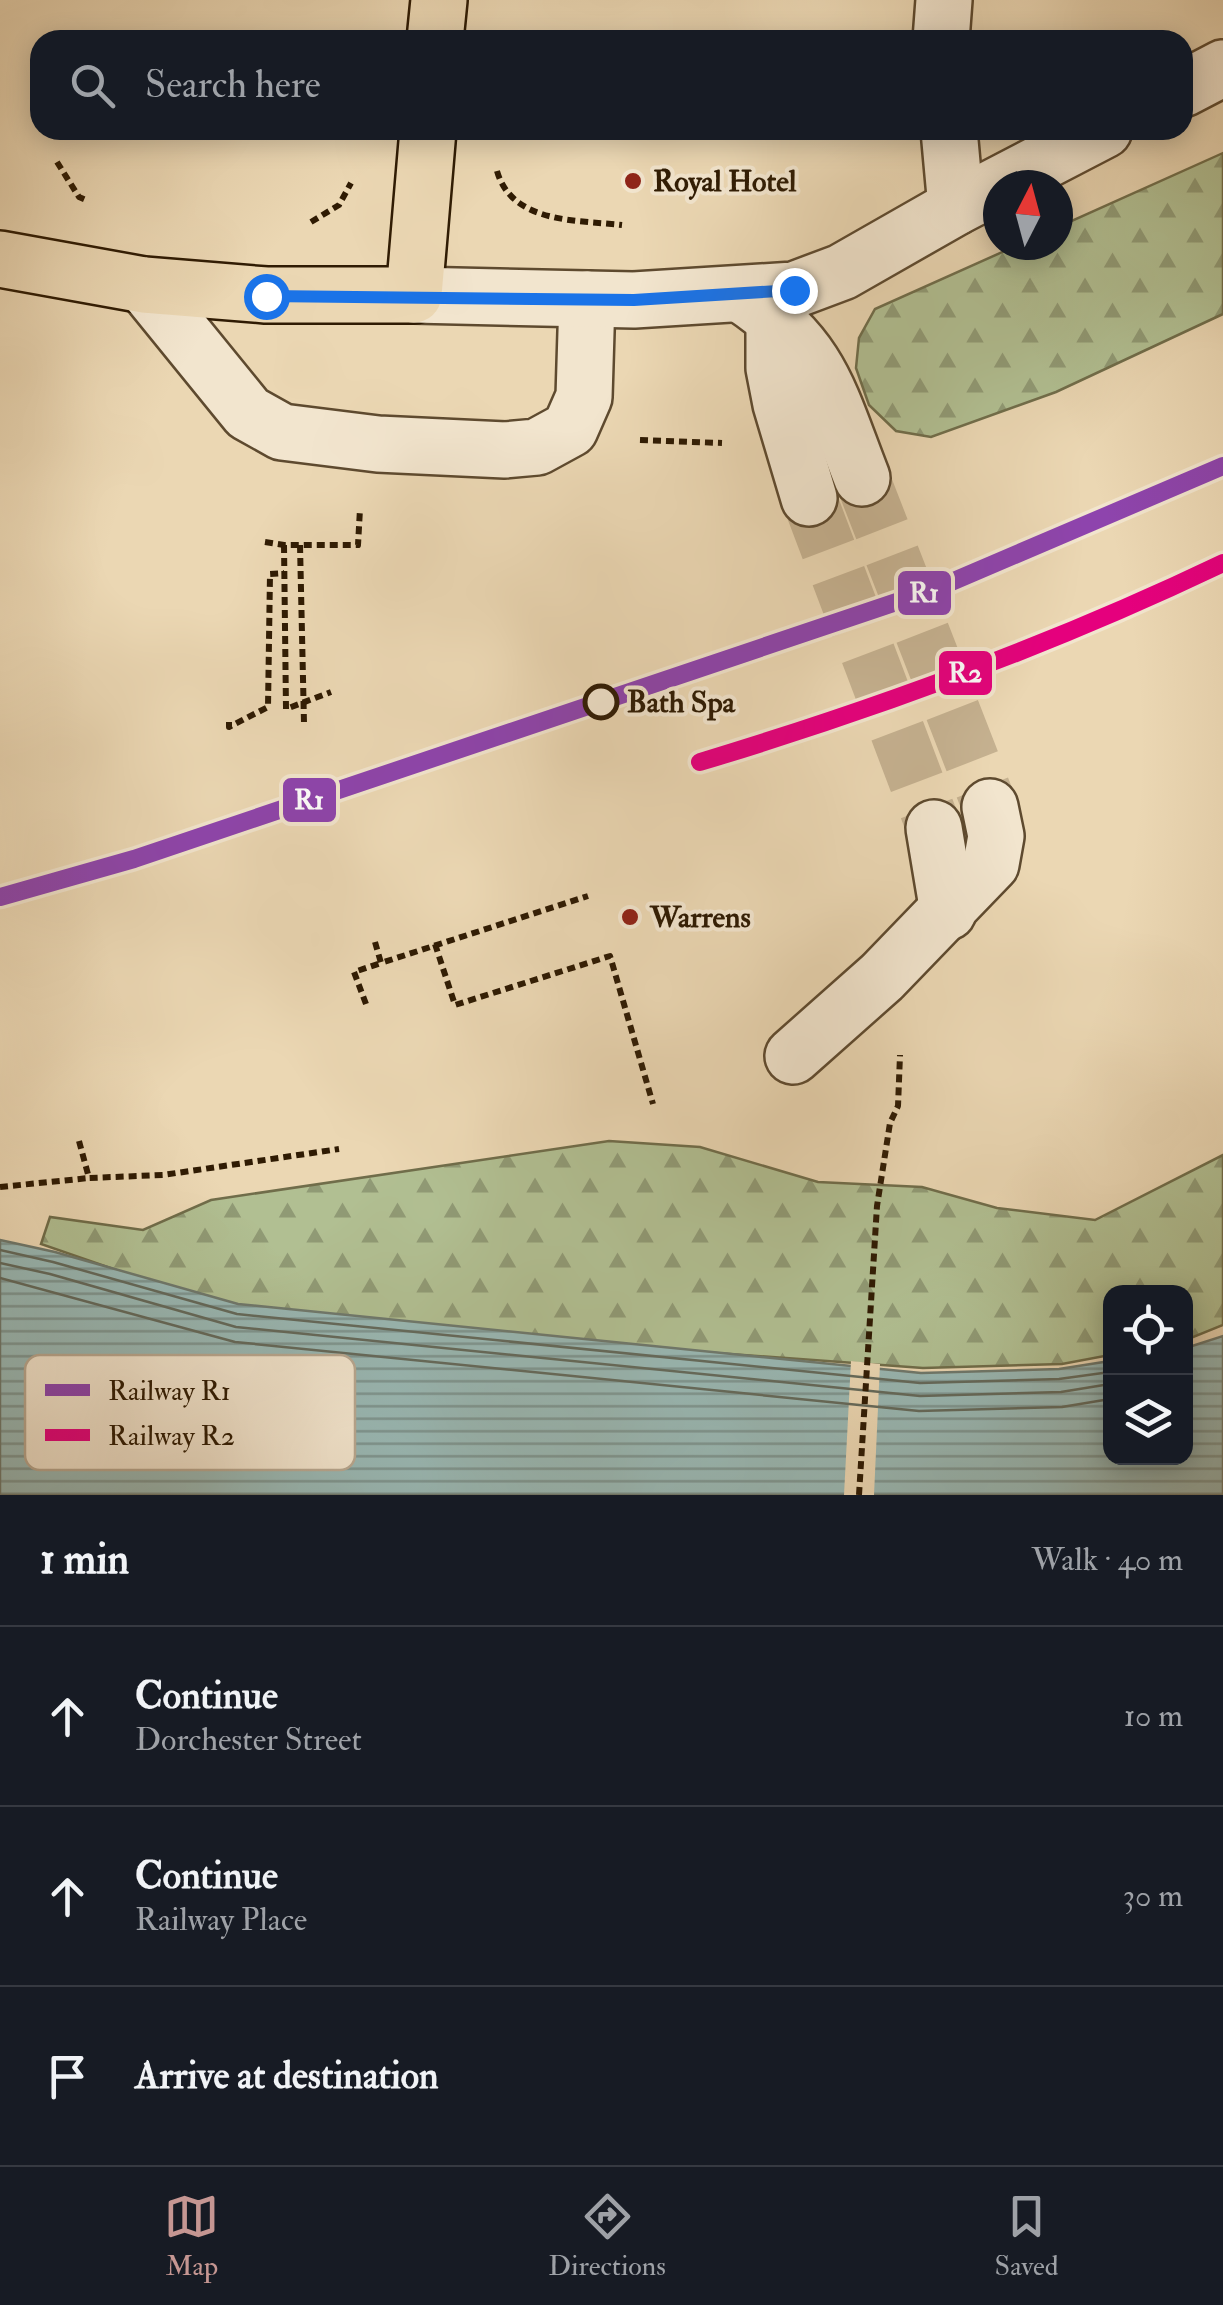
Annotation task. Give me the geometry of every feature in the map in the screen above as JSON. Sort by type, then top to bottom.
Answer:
[{"type":"main road","points":[[436,30],[438,0]]},
{"type":"main road","points":[[0,260],[144,286],[266,296],[414,295],[427,140]]},
{"type":"street","points":[[942,30],[944,0]]},
{"type":"street","points":[[1193,84],[1223,68]]},
{"type":"street","points":[[950,140],[956,207]]},
{"type":"street","points":[[414,295],[758,305],[842,272],[1085,140]]},
{"type":"street","points":[[144,286],[248,414],[282,432],[378,444],[504,450],[538,446],[570,429],[584,397],[587,299]]},
{"type":"street","points":[[758,305],[803,345],[823,377],[862,478]]},
{"type":"street","points":[[758,305],[781,404],[810,498]]},
{"type":"street","points":[[793,1056],[948,912],[991,864],[996,836],[990,807]]},
{"type":"street","points":[[934,828],[948,912]]},
{"type":"path","points":[[58,162],[79,197],[96,204]]},
{"type":"path","points":[[296,222],[311,222],[339,204],[354,178]]},
{"type":"path","points":[[265,542],[358,545],[361,493]]},
{"type":"path","points":[[284,545],[286,709],[331,692]]},
{"type":"path","points":[[300,545],[304,723]]},
{"type":"path","points":[[228,722],[229,727],[268,707],[270,574],[284,573]]},
{"type":"path","points":[[366,1004],[354,972],[588,896]]},
{"type":"path","points":[[375,942],[381,962]]},
{"type":"path","points":[[435,944],[454,1005],[610,956],[653,1104]]},
{"type":"path","points":[[79,1141],[89,1178]]},
{"type":"path","points":[[0,1187],[163,1175],[339,1148]]},
{"type":"path","points":[[859,1495],[876,1206]]},
{"type":"green space","points":[[1223,153],[1223,314],[1056,392],[931,437],[896,431],[869,405],[856,368],[859,338],[875,309],[984,260],[1073,260],[1073,220]]},
{"type":"green space","points":[[609,1141],[700,1147],[818,1182],[922,1187],[997,1208],[1095,1220],[1223,1155],[1223,1325],[1193,1337],[1193,1285],[1103,1285],[1103,1356],[1062,1364],[923,1368],[261,1320],[41,1244],[50,1217],[143,1230],[211,1200]]},
{"type":"water","points":[[0,1240],[238,1304],[921,1373],[1059,1369],[1103,1362],[1103,1465],[1193,1465],[1193,1346],[1223,1336],[1223,1495],[0,1495]]},
{"type":"pier","points":[[851,1361],[880,1364],[874,1495],[844,1495]]},
{"type":"tunnel","points":[[862,478],[990,807]]},
{"type":"tunnel","points":[[809,498],[934,828]]},
{"type":"rail line","name":"R1","points":[[0,897],[134,859],[935,589],[1223,466]]},
{"type":"rail line","name":"R2","points":[[700,762],[965,673],[1095,621],[1223,563]]},
{"type":"place","name":"Royal Hotel","points":[[633,181]]},
{"type":"place","name":"Bath Spa","points":[[601,702]]},
{"type":"place","name":"Warrens","points":[[630,917]]},
{"type":"route","points":[[266,296],[634,300],[794,290]]}]
